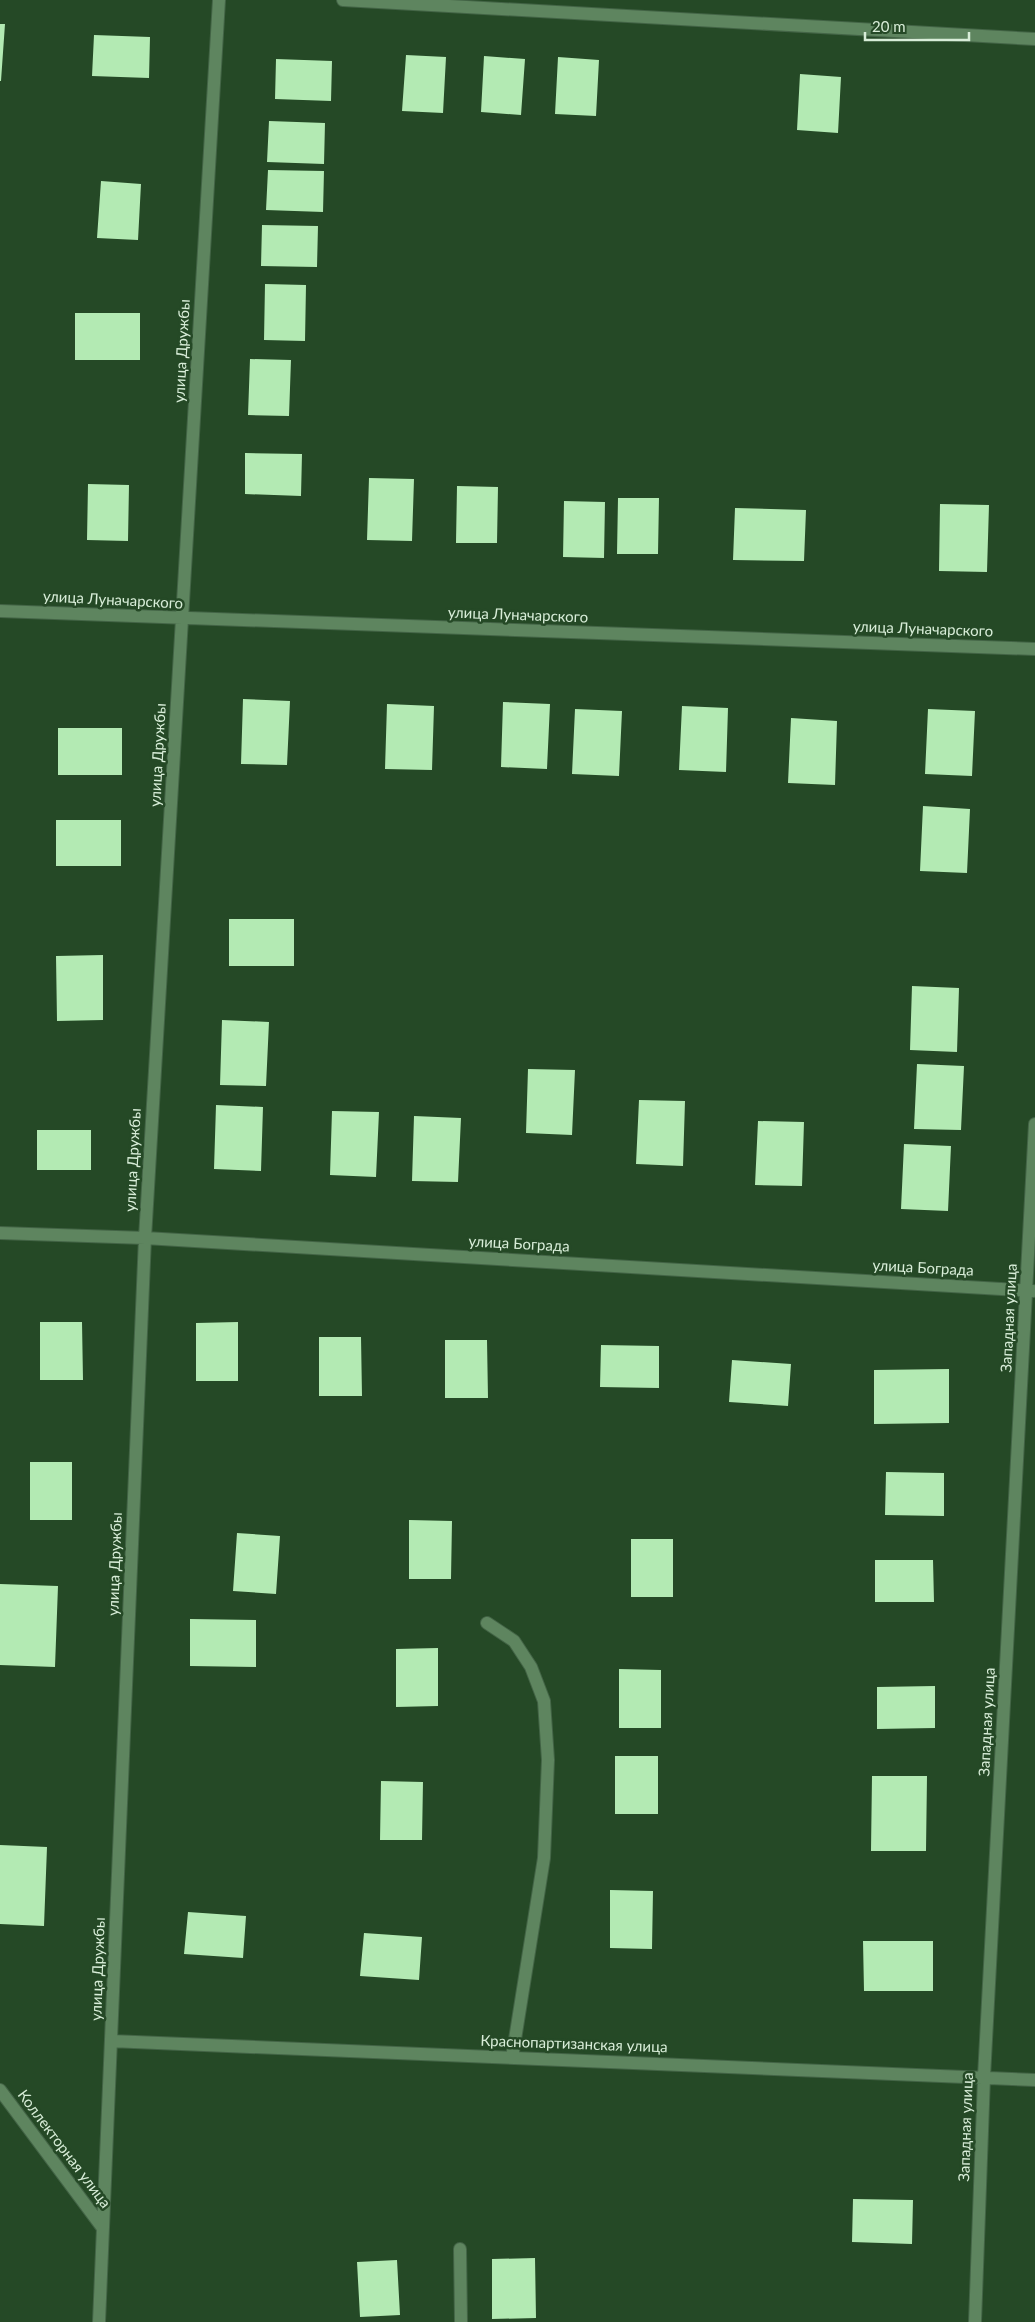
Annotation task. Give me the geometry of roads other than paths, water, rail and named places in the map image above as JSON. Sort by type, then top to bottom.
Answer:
[{"type":"street","name":"улица Дружбы","points":[[99,2322],[145,1238],[219,0]]},
{"type":"street","points":[[343,0],[1035,40]]},
{"type":"street","name":"улица Луначарского","points":[[0,611],[1035,650]]},
{"type":"street","name":"Западная улица","points":[[975,2322],[984,2077],[1031,1291],[1035,1124]]},
{"type":"street","name":"улица Бограда","points":[[0,1233],[145,1238],[1031,1291]]},
{"type":"street","points":[[487,1623],[514,1641],[531,1667],[544,1700],[547,1750],[544,1858],[512,2058]]},
{"type":"street","name":"Краснопартизанская улица","points":[[111,2041],[1035,2080]]},
{"type":"street","name":"Коллекторная улица","points":[[0,2090],[102,2227]]},
{"type":"street","points":[[460,2249],[461,2322]]}]
